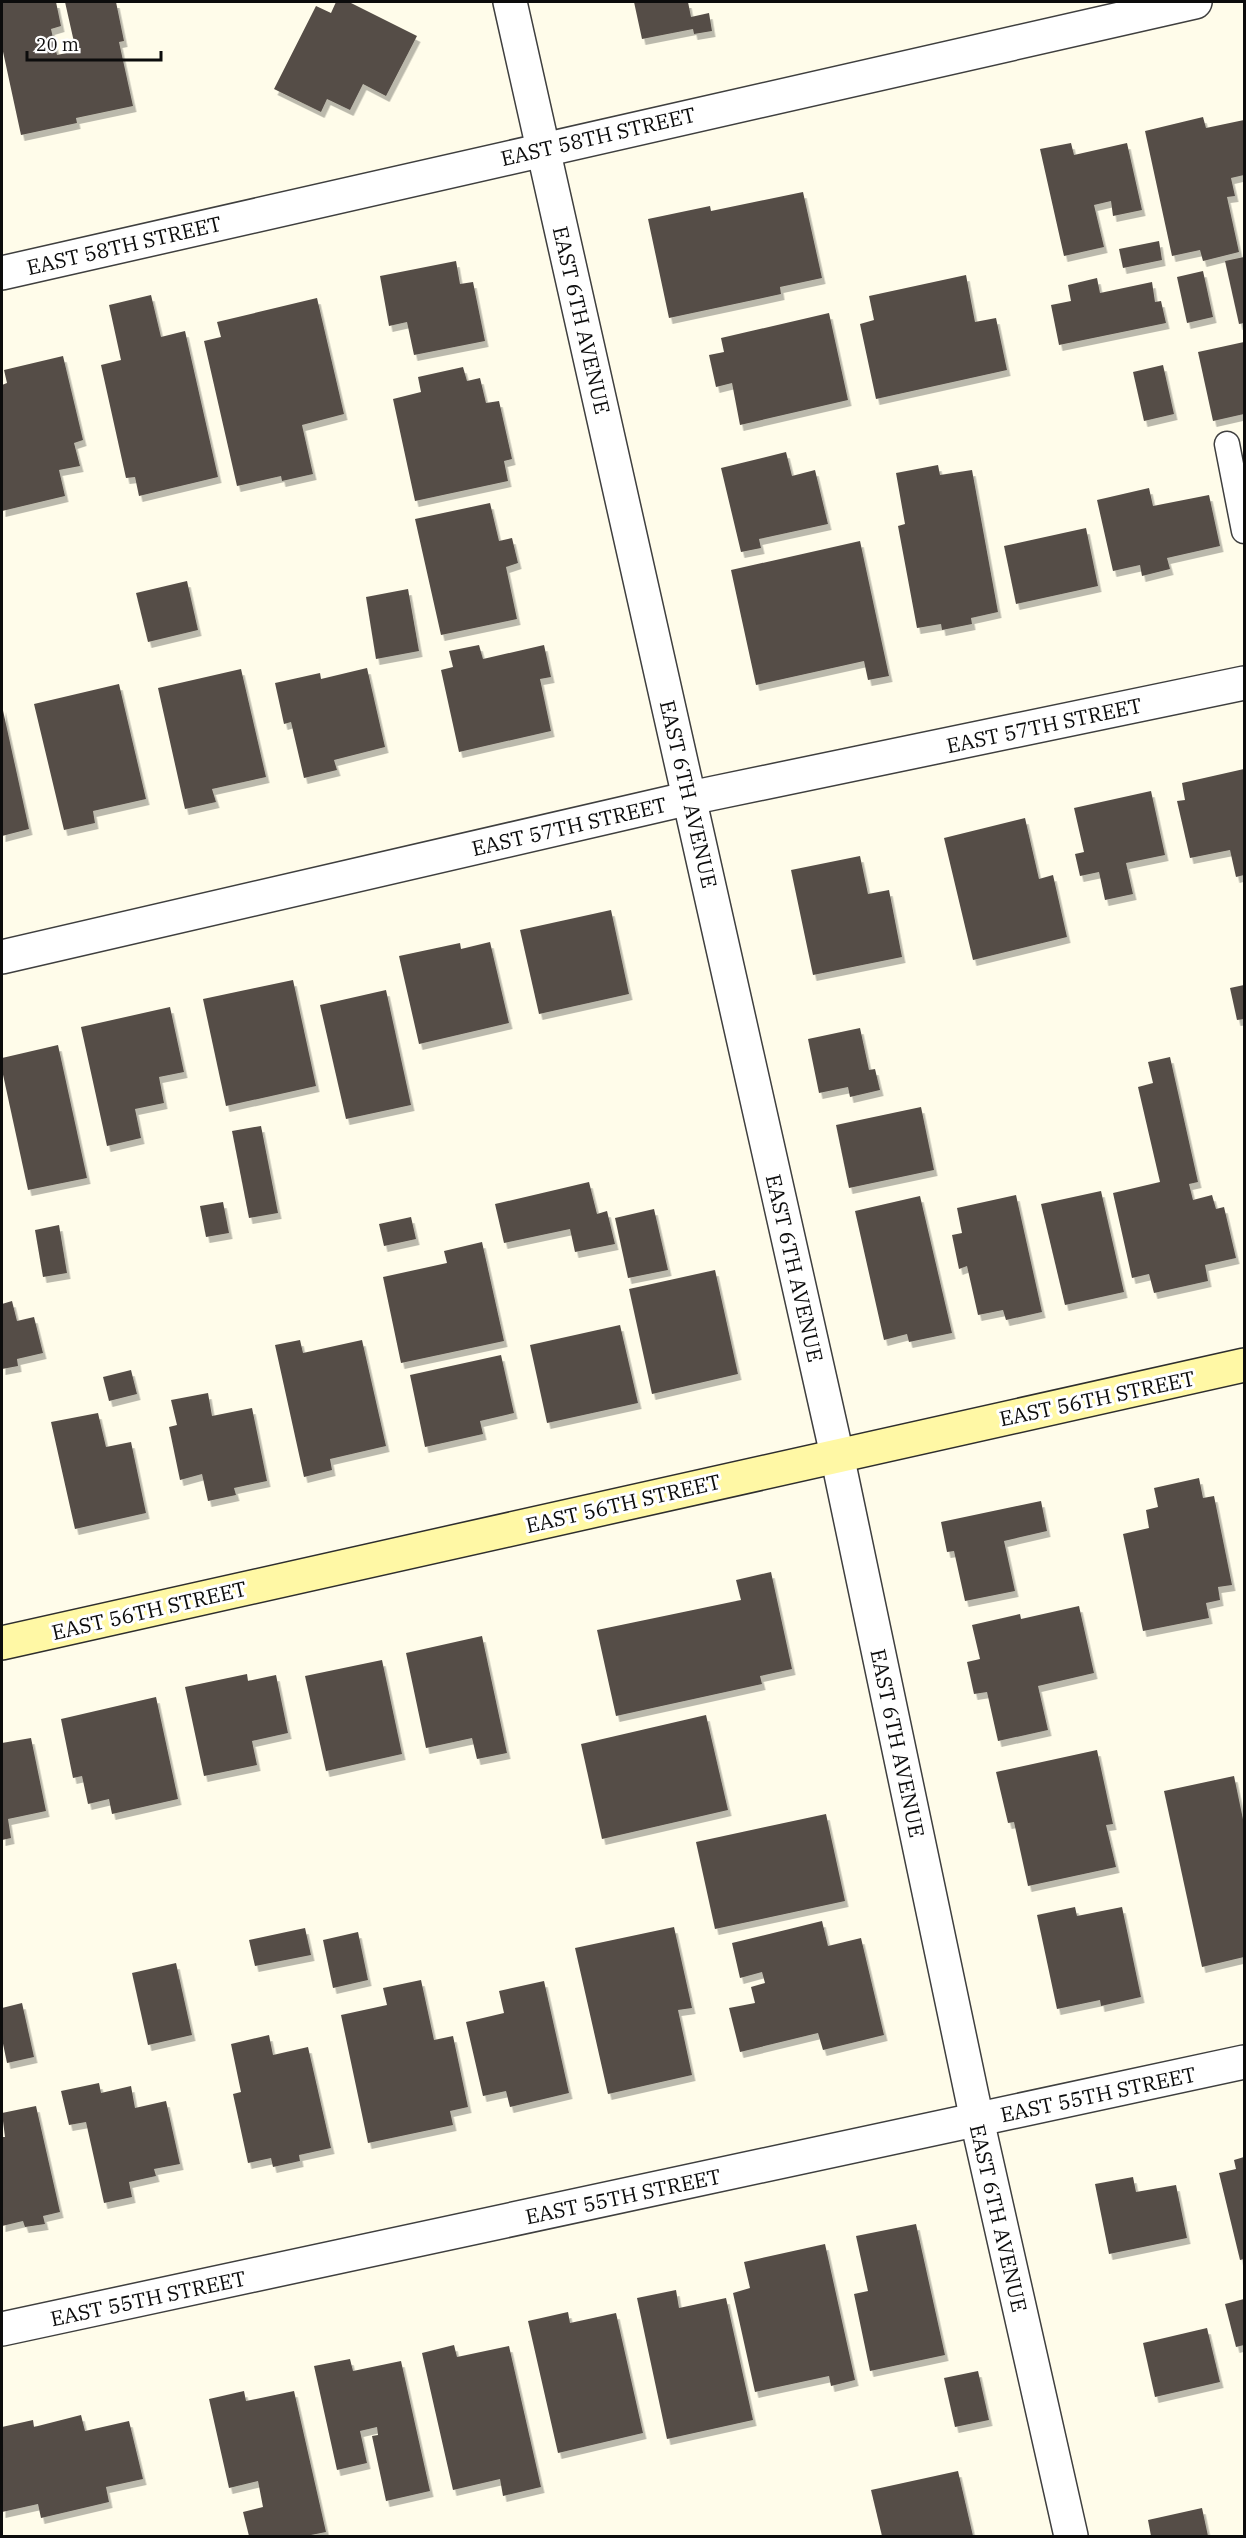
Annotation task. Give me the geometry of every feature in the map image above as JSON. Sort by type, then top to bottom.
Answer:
[{"type":"street","name":"EAST 6TH AVENUE","points":[[510,2],[837,1455],[977,2120],[1071,2536]]},
{"type":"street","name":"EAST 58TH STREET","points":[[2,273],[1195,2]]},
{"type":"street","name":"EAST 57TH STREET","points":[[2,957],[690,798],[1245,683]]},
{"type":"street","name":"EAST 56TH STREET","points":[[2,1643],[1245,1365]]},
{"type":"street","name":"EAST 55TH STREET","points":[[2,2329],[1245,2062]]},
{"type":"lane","points":[[1227,444],[1245,531]]},
{"type":"building","points":[[2,2],[56,2],[61,26],[51,29],[57,55],[76,51],[65,2],[116,2],[124,41],[119,42],[133,106],[76,118],[77,123],[21,135],[2,47]]},
{"type":"building","points":[[336,2],[349,2],[417,36],[386,96],[363,84],[350,110],[327,99],[321,112],[274,89],[316,6],[331,13]]},
{"type":"building","points":[[634,2],[688,2],[691,17],[709,13],[712,31],[694,34],[693,29],[642,39]]},
{"type":"building","points":[[1203,117],[1206,128],[1244,120],[1244,175],[1231,178],[1235,196],[1227,197],[1239,252],[1203,261],[1200,250],[1172,256],[1145,131]]},
{"type":"building","points":[[1071,143],[1074,155],[1127,143],[1142,210],[1113,216],[1111,201],[1094,205],[1104,247],[1064,256],[1040,149]]},
{"type":"building","points":[[803,192],[822,278],[780,287],[781,294],[669,318],[648,219],[710,206],[711,211]]},
{"type":"building","points":[[1159,241],[1162,260],[1123,268],[1119,249]]},
{"type":"building","points":[[1244,257],[1244,323],[1239,324],[1225,261]]},
{"type":"building","points":[[456,261],[460,284],[473,282],[485,341],[414,355],[407,322],[389,326],[380,276]]},
{"type":"building","points":[[1203,271],[1213,317],[1187,323],[1177,277]]},
{"type":"building","points":[[966,275],[975,322],[996,318],[1007,370],[876,399],[860,324],[874,320],[869,296]]},
{"type":"building","points":[[1097,278],[1100,293],[1152,282],[1155,302],[1161,301],[1166,323],[1059,345],[1051,305],[1071,301],[1068,285]]},
{"type":"building","points":[[151,295],[161,337],[185,331],[218,477],[139,496],[135,477],[126,478],[101,365],[121,360],[109,305]]},
{"type":"building","points":[[317,298],[344,414],[302,425],[313,474],[282,481],[281,476],[237,486],[204,341],[221,337],[217,322]]},
{"type":"building","points":[[829,313],[848,400],[740,425],[732,383],[716,387],[709,355],[724,352],[721,338]]},
{"type":"building","points":[[1244,342],[1244,414],[1213,421],[1198,352]]},
{"type":"building","points":[[63,356],[83,440],[74,443],[80,466],[59,470],[65,496],[2,511],[2,385],[7,383],[4,370]]},
{"type":"building","points":[[1163,365],[1174,414],[1144,421],[1133,372]]},
{"type":"building","points":[[463,367],[467,381],[480,378],[486,403],[499,401],[512,459],[504,461],[508,481],[415,501],[393,399],[421,392],[418,377]]},
{"type":"building","points":[[786,452],[792,476],[815,470],[828,524],[759,539],[761,548],[741,552],[721,468]]},
{"type":"building","points":[[938,465],[940,475],[972,470],[998,612],[971,618],[972,624],[942,630],[941,624],[917,628],[898,526],[905,524],[896,473]]},
{"type":"building","points":[[1149,488],[1153,506],[1209,495],[1220,546],[1167,558],[1170,569],[1142,576],[1140,565],[1113,571],[1097,500]]},
{"type":"building","points":[[490,503],[499,541],[512,538],[518,563],[506,567],[517,619],[441,635],[415,519]]},
{"type":"building","points":[[1086,528],[1098,586],[1016,604],[1004,546]]},
{"type":"building","points":[[860,541],[889,676],[868,680],[864,661],[756,685],[731,570]]},
{"type":"building","points":[[187,581],[198,630],[148,642],[136,593]]},
{"type":"building","points":[[408,589],[419,651],[376,659],[366,597]]},
{"type":"building","points":[[479,645],[483,659],[544,645],[551,677],[540,679],[551,731],[459,752],[441,670],[453,667],[449,651]]},
{"type":"building","points":[[367,668],[385,747],[334,760],[337,770],[304,778],[291,722],[284,724],[275,683],[320,673],[321,679]]},
{"type":"building","points":[[241,669],[266,777],[212,789],[216,802],[185,809],[158,688]]},
{"type":"building","points":[[119,684],[146,799],[93,811],[95,823],[64,830],[34,704]]},
{"type":"building","points":[[2,706],[29,829],[2,836]]},
{"type":"building","points":[[1244,769],[1244,875],[1236,877],[1230,850],[1190,858],[1177,801],[1185,800],[1182,783]]},
{"type":"building","points":[[1151,791],[1165,855],[1126,863],[1133,894],[1105,900],[1099,872],[1080,876],[1075,854],[1084,852],[1074,808]]},
{"type":"building","points":[[1025,818],[1039,879],[1053,875],[1067,937],[973,960],[944,838]]},
{"type":"building","points":[[860,856],[868,894],[889,890],[902,957],[813,975],[791,870]]},
{"type":"building","points":[[611,910],[629,994],[539,1014],[520,930]]},
{"type":"building","points":[[490,942],[509,1023],[419,1044],[399,956],[460,943],[461,949]]},
{"type":"building","points":[[293,980],[316,1086],[226,1106],[203,999]]},
{"type":"building","points":[[1244,985],[1244,1019],[1237,1020],[1230,988]]},
{"type":"building","points":[[386,990],[411,1105],[346,1119],[320,1005]]},
{"type":"building","points":[[170,1007],[184,1072],[159,1077],[164,1103],[135,1109],[141,1138],[107,1146],[81,1027]]},
{"type":"building","points":[[860,1028],[869,1070],[875,1069],[880,1090],[850,1097],[848,1087],[819,1093],[808,1039]]},
{"type":"building","points":[[58,1045],[87,1178],[28,1190],[2,1070],[2,1058]]},
{"type":"building","points":[[1170,1057],[1198,1182],[1189,1184],[1193,1200],[1212,1195],[1216,1209],[1224,1207],[1236,1258],[1205,1265],[1208,1281],[1154,1293],[1149,1274],[1132,1278],[1113,1193],[1160,1182],[1138,1087],[1153,1083],[1148,1062]]},
{"type":"building","points":[[921,1107],[934,1170],[849,1188],[836,1125]]},
{"type":"building","points":[[261,1126],[278,1213],[249,1218],[232,1131]]},
{"type":"building","points":[[589,1182],[597,1214],[607,1211],[615,1244],[575,1252],[570,1229],[504,1243],[495,1204]]},
{"type":"building","points":[[1101,1191],[1124,1292],[1065,1305],[1041,1204]]},
{"type":"building","points":[[1016,1195],[1042,1312],[1006,1320],[1003,1310],[978,1315],[967,1266],[959,1269],[952,1235],[962,1233],[957,1208]]},
{"type":"building","points":[[920,1196],[952,1333],[909,1342],[907,1334],[884,1340],[855,1211]]},
{"type":"building","points":[[223,1202],[229,1233],[206,1237],[200,1206]]},
{"type":"building","points":[[654,1209],[668,1270],[628,1278],[615,1218]]},
{"type":"building","points":[[411,1217],[416,1239],[384,1246],[379,1224]]},
{"type":"building","points":[[59,1225],[67,1273],[43,1277],[35,1230]]},
{"type":"building","points":[[482,1242],[504,1341],[401,1363],[383,1277],[447,1263],[444,1251]]},
{"type":"building","points":[[715,1270],[738,1374],[652,1394],[629,1289]]},
{"type":"building","points":[[12,1301],[17,1321],[34,1317],[43,1353],[17,1359],[18,1366],[2,1369],[2,1304]]},
{"type":"building","points":[[620,1325],[638,1403],[547,1423],[530,1345]]},
{"type":"building","points":[[300,1340],[303,1353],[362,1340],[386,1446],[330,1459],[332,1470],[304,1477],[275,1345]]},
{"type":"building","points":[[501,1355],[514,1413],[480,1421],[483,1434],[425,1447],[410,1375]]},
{"type":"building","points":[[131,1370],[137,1394],[109,1401],[103,1377]]},
{"type":"building","points":[[208,1393],[212,1416],[252,1408],[267,1481],[234,1488],[236,1495],[208,1501],[202,1474],[180,1480],[169,1427],[177,1425],[171,1400]]},
{"type":"building","points":[[98,1413],[106,1447],[131,1442],[146,1513],[75,1529],[51,1422]]},
{"type":"building","points":[[1199,1478],[1203,1498],[1214,1496],[1232,1585],[1218,1587],[1220,1600],[1206,1603],[1209,1618],[1143,1631],[1123,1534],[1149,1528],[1146,1510],[1158,1507],[1154,1488]]},
{"type":"building","points":[[1041,1501],[1047,1531],[1004,1541],[1015,1591],[965,1601],[954,1551],[947,1552],[941,1522]]},
{"type":"building","points":[[771,1572],[792,1669],[760,1676],[762,1684],[616,1716],[597,1630],[741,1600],[736,1580]]},
{"type":"building","points":[[1079,1606],[1094,1673],[1038,1686],[1048,1730],[998,1741],[987,1692],[974,1694],[967,1662],[980,1659],[972,1625],[1020,1614],[1021,1619]]},
{"type":"building","points":[[482,1636],[507,1753],[477,1759],[472,1738],[426,1748],[406,1653]]},
{"type":"building","points":[[382,1660],[402,1754],[326,1771],[305,1676]]},
{"type":"building","points":[[247,1674],[248,1681],[276,1675],[288,1733],[252,1741],[257,1765],[204,1776],[185,1687]]},
{"type":"building","points":[[156,1697],[178,1799],[112,1814],[109,1799],[88,1804],[82,1776],[73,1778],[61,1719]]},
{"type":"building","points":[[706,1715],[728,1810],[602,1839],[581,1744]]},
{"type":"building","points":[[31,1738],[46,1811],[8,1819],[11,1838],[2,1840],[2,1743]]},
{"type":"building","points":[[1097,1750],[1113,1824],[1106,1825],[1116,1867],[1028,1886],[1014,1822],[1008,1823],[996,1772]]},
{"type":"building","points":[[1234,1776],[1244,1824],[1244,1957],[1202,1967],[1164,1791]]},
{"type":"building","points":[[826,1814],[845,1901],[715,1929],[696,1842]]},
{"type":"building","points":[[1075,1907],[1077,1916],[1122,1907],[1141,1997],[1101,2006],[1100,2000],[1057,2009],[1037,1915]]},
{"type":"building","points":[[822,1921],[828,1946],[861,1938],[884,2035],[823,2050],[818,2033],[740,2052],[729,2008],[755,2003],[751,1987],[765,1983],[762,1972],[740,1978],[732,1943]]},
{"type":"building","points":[[674,1927],[692,2008],[678,2010],[692,2075],[608,2094],[575,1948]]},
{"type":"building","points":[[305,1928],[311,1955],[255,1966],[249,1940]]},
{"type":"building","points":[[358,1932],[368,1980],[333,1988],[323,1940]]},
{"type":"building","points":[[176,1963],[192,2035],[148,2045],[132,1973]]},
{"type":"building","points":[[421,1980],[434,2040],[453,2036],[468,2107],[450,2111],[453,2125],[368,2143],[341,2015],[387,2005],[383,1988]]},
{"type":"building","points":[[544,1981],[569,2093],[510,2107],[506,2091],[483,2096],[466,2022],[504,2013],[499,1991]]},
{"type":"building","points":[[22,2003],[34,2057],[7,2063],[2,2039],[2,2008]]},
{"type":"building","points":[[269,2035],[273,2055],[308,2047],[331,2148],[299,2155],[300,2161],[273,2167],[271,2158],[248,2163],[233,2094],[241,2092],[231,2044]]},
{"type":"building","points":[[99,2083],[101,2093],[131,2086],[135,2108],[166,2101],[180,2164],[154,2169],[156,2176],[129,2182],[132,2197],[104,2203],[86,2122],[69,2125],[61,2091]]},
{"type":"building","points":[[36,2106],[60,2212],[43,2216],[45,2224],[25,2227],[23,2221],[2,2226],[2,2137],[5,2137],[2,2113]]},
{"type":"building","points":[[1244,2157],[1244,2259],[1240,2260],[1219,2173],[1236,2169],[1234,2160]]},
{"type":"building","points":[[1133,2177],[1136,2192],[1176,2185],[1187,2238],[1109,2254],[1095,2184]]},
{"type":"building","points":[[916,2224],[945,2355],[870,2371],[854,2294],[868,2291],[856,2236]]},
{"type":"building","points":[[825,2244],[855,2380],[831,2386],[829,2376],[755,2392],[733,2293],[750,2288],[744,2262]]},
{"type":"building","points":[[676,2290],[679,2308],[726,2298],[753,2420],[667,2439],[637,2298]]},
{"type":"building","points":[[1244,2299],[1244,2345],[1236,2347],[1225,2304]]},
{"type":"building","points":[[568,2312],[570,2323],[616,2313],[643,2433],[558,2453],[528,2321]]},
{"type":"building","points":[[1207,2328],[1220,2382],[1155,2397],[1143,2343]]},
{"type":"building","points":[[454,2345],[457,2357],[509,2346],[541,2487],[503,2496],[500,2479],[453,2490],[422,2353]]},
{"type":"building","points":[[350,2359],[353,2371],[401,2361],[430,2491],[386,2501],[372,2436],[378,2435],[377,2427],[360,2431],[367,2463],[337,2470],[314,2366]]},
{"type":"building","points":[[978,2371],[989,2420],[955,2427],[944,2378]]},
{"type":"building","points":[[244,2391],[246,2401],[294,2391],[326,2532],[306,2536],[249,2536],[243,2512],[263,2507],[258,2481],[229,2488],[209,2399]]},
{"type":"building","points":[[81,2415],[85,2431],[129,2421],[143,2479],[106,2487],[109,2502],[41,2518],[38,2504],[2,2512],[2,2427],[33,2420],[34,2427]]},
{"type":"building","points":[[958,2471],[973,2536],[882,2536],[871,2490]]},
{"type":"building","points":[[1202,2508],[1208,2536],[1151,2536],[1148,2520]]}]
